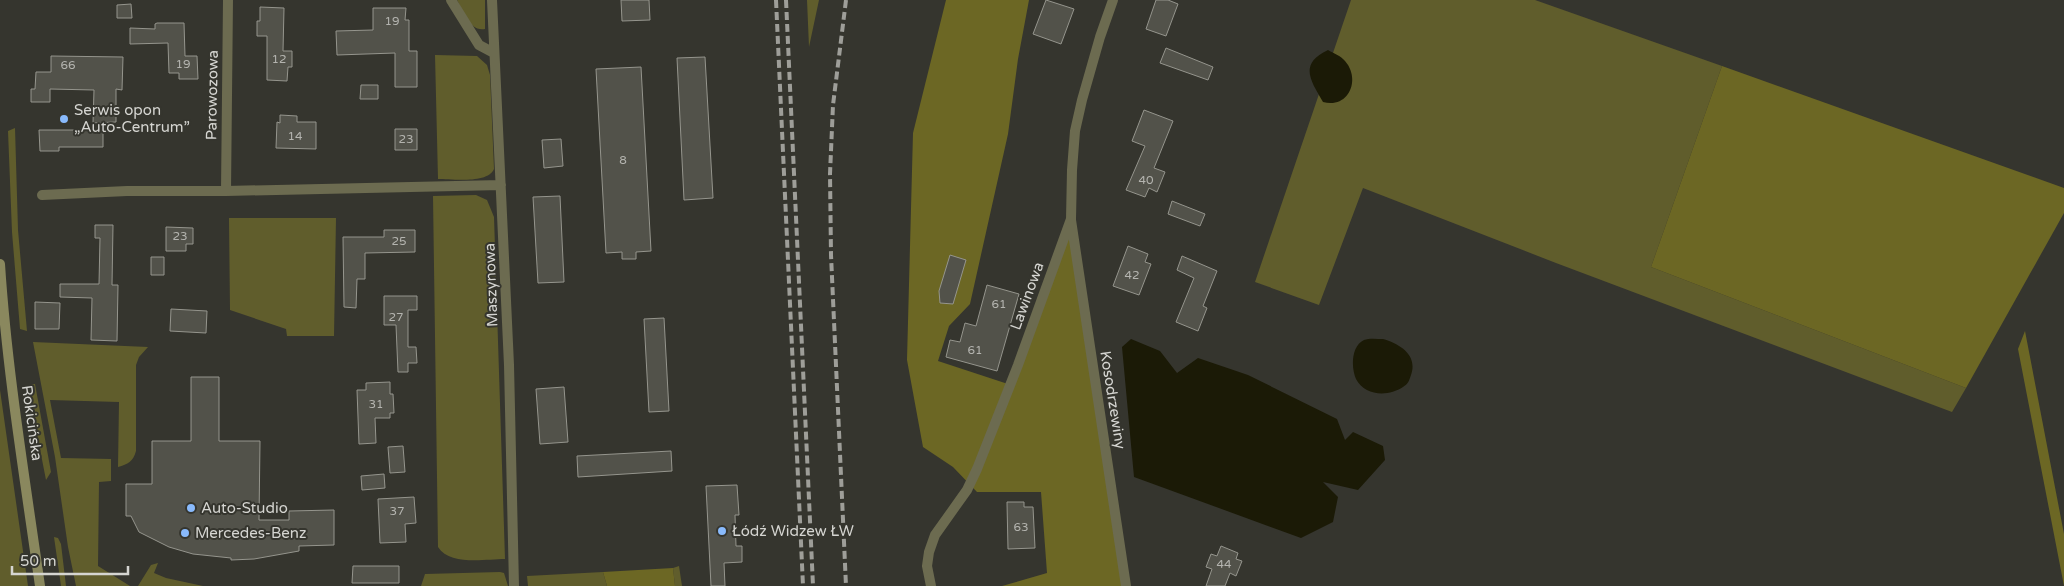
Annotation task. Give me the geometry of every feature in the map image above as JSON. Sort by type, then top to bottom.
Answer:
[{"type":"main road","name":"Rokicińska","points":[[0,264],[13,391],[40,586]]},
{"type":"street","name":"Parowozowa","points":[[226,191],[228,0]]},
{"type":"street","points":[[451,0],[479,45],[494,52]]},
{"type":"street","name":"Maszynowa","points":[[492,0],[509,365],[514,586]]},
{"type":"street","name":"Lawinowa","points":[[932,586],[927,566],[928,552],[935,535],[967,490],[978,469],[1071,219],[1075,131],[1100,37],[1113,0]]},
{"type":"street","points":[[42,195],[127,191],[226,191],[501,185]]},
{"type":"street","name":"Kosodrzewiny","points":[[1071,219],[1126,586]]},
{"type":"shaded area","points":[[457,0],[485,0],[485,29],[480,29],[471,24]]},
{"type":"shaded area","points":[[807,0],[819,0],[809,47]]},
{"type":"shaded area","points":[[946,0],[1029,0],[1018,59],[1008,134],[970,304],[949,326],[938,361],[1011,385],[1071,219],[1126,586],[1002,586],[1047,573],[1041,492],[977,492],[953,467],[923,447],[907,360],[913,133]]},
{"type":"shaded area","points":[[1351,0],[1535,0],[1722,66],[1651,267],[1966,388],[1952,412],[1363,188],[1319,305],[1255,282]]},
{"type":"shaded area","points":[[1328,50],[1345,61],[1350,68],[1352,76],[1350,91],[1346,97],[1332,103],[1323,102],[1314,87],[1310,73],[1313,61]]},
{"type":"shaded area","points":[[435,55],[477,56],[487,65],[490,75],[494,169],[485,177],[469,180],[438,179]]},
{"type":"shaded area","points":[[1722,66],[2064,188],[2064,213],[1966,388],[1651,267]]},
{"type":"shaded area","points":[[15,128],[18,230],[27,331],[20,329],[12,232],[8,131]]},
{"type":"shaded area","points":[[476,195],[487,200],[494,217],[505,559],[459,559],[444,553],[438,547],[433,196]]},
{"type":"shaded area","points":[[229,218],[336,218],[334,336],[287,336],[286,329],[230,310]]},
{"type":"shaded area","points":[[2025,331],[2064,534],[2064,586],[2018,349]]},
{"type":"shaded area","points":[[1131,339],[1160,351],[1177,373],[1198,358],[1248,375],[1337,419],[1345,440],[1353,432],[1383,446],[1385,460],[1358,490],[1323,482],[1338,497],[1333,522],[1301,538],[1134,477],[1122,347]]},
{"type":"shaded area","points":[[1383,339],[1396,344],[1406,351],[1410,356],[1413,368],[1409,381],[1405,386],[1391,392],[1371,392],[1360,385],[1356,379],[1353,369],[1354,352],[1364,340]]},
{"type":"shaded area","points":[[33,342],[148,347],[139,357],[136,365],[136,451],[132,460],[127,464],[118,467],[119,402],[50,400],[61,458],[111,459],[111,481],[99,482],[98,566],[130,586],[76,586],[68,547],[55,457]]},
{"type":"shaded area","points":[[35,384],[51,472],[46,480],[28,388]]},
{"type":"shaded area","points":[[0,390],[28,586],[0,586]]},
{"type":"shaded area","points":[[54,537],[58,538],[61,544],[66,586],[61,586]]},
{"type":"shaded area","points":[[158,563],[154,573],[166,578],[203,586],[138,586],[151,565]]},
{"type":"shaded area","points":[[679,566],[682,586],[675,586],[673,568]]},
{"type":"shaded area","points":[[673,568],[675,586],[607,586],[603,572]]},
{"type":"shaded area","points":[[603,572],[607,586],[528,586],[527,576]]},
{"type":"shaded area","points":[[504,573],[508,586],[421,586],[425,574]]},
{"type":"building","points":[[621,0],[649,0],[650,20],[622,21]]},
{"type":"building","points":[[1046,0],[1074,9],[1061,44],[1033,34]]},
{"type":"building","points":[[1156,0],[1168,0],[1178,4],[1166,36],[1146,29]]},
{"type":"building","points":[[131,4],[132,18],[117,18],[117,5]]},
{"type":"building","points":[[260,7],[284,8],[283,51],[292,51],[292,67],[288,67],[287,81],[267,80],[267,36],[257,36],[257,21],[260,21]]},
{"type":"building","points":[[373,8],[406,8],[405,20],[409,20],[409,51],[417,51],[417,87],[395,87],[395,53],[337,55],[336,31],[373,30]]},
{"type":"building","points":[[184,23],[185,56],[197,56],[198,79],[179,79],[179,73],[169,73],[168,43],[130,44],[130,28],[155,29],[155,24]]},
{"type":"building","points":[[1166,48],[1213,67],[1208,80],[1160,63]]},
{"type":"building","points":[[51,56],[123,57],[122,90],[116,89],[116,122],[93,123],[94,90],[50,89],[50,102],[31,102],[31,89],[35,89],[36,72],[51,72]]},
{"type":"building","points":[[705,57],[713,198],[684,200],[677,58]]},
{"type":"building","points":[[641,67],[651,251],[636,252],[636,259],[622,259],[622,252],[606,253],[596,69]]},
{"type":"building","points":[[361,85],[378,85],[378,99],[360,99]]},
{"type":"building","points":[[1144,110],[1173,121],[1154,168],[1165,172],[1157,192],[1149,188],[1145,197],[1126,190],[1145,146],[1132,141]]},
{"type":"building","points":[[280,115],[297,116],[297,122],[316,122],[316,149],[276,148],[277,122],[280,123]]},
{"type":"building","points":[[81,128],[103,128],[103,147],[59,147],[59,151],[40,151],[39,130],[81,130]]},
{"type":"building","points":[[395,129],[417,129],[417,150],[395,150]]},
{"type":"building","points":[[561,139],[563,166],[544,168],[542,140]]},
{"type":"building","points":[[560,196],[564,282],[538,283],[533,197]]},
{"type":"building","points":[[1172,201],[1205,214],[1200,226],[1168,214]]},
{"type":"building","points":[[95,225],[113,225],[112,285],[118,285],[117,341],[91,340],[92,298],[60,297],[60,284],[99,284],[100,238],[95,238]]},
{"type":"building","points":[[166,227],[193,228],[193,244],[186,244],[186,251],[166,251]]},
{"type":"building","points":[[384,230],[415,230],[415,252],[365,253],[365,279],[357,279],[356,308],[344,307],[343,237],[384,237]]},
{"type":"building","points":[[1128,246],[1148,254],[1145,262],[1151,264],[1139,295],[1113,286]]},
{"type":"building","points":[[950,255],[966,260],[953,304],[940,303],[939,291]]},
{"type":"building","points":[[1182,256],[1217,271],[1203,306],[1207,308],[1198,331],[1176,322],[1194,278],[1177,270]]},
{"type":"building","points":[[151,257],[164,257],[164,275],[151,275]]},
{"type":"building","points":[[987,285],[1019,294],[997,371],[946,357],[950,340],[960,342],[965,323],[976,326]]},
{"type":"building","points":[[384,296],[417,296],[417,310],[408,310],[408,347],[416,347],[417,363],[408,363],[408,372],[398,372],[396,325],[384,325]]},
{"type":"building","points":[[35,302],[60,303],[59,329],[35,329]]},
{"type":"building","points":[[171,309],[207,311],[206,333],[170,331]]},
{"type":"building","points":[[664,318],[669,411],[649,412],[644,319]]},
{"type":"building","name":"Auto-Studio","points":[[191,377],[219,377],[219,441],[260,441],[259,520],[289,520],[289,511],[334,510],[334,545],[299,546],[299,551],[254,559],[231,560],[231,558],[193,554],[169,547],[139,532],[131,516],[126,516],[126,484],[152,484],[152,441],[191,441]]},
{"type":"building","points":[[390,382],[390,394],[393,394],[394,413],[390,413],[390,418],[375,418],[376,443],[359,444],[357,390],[366,390],[366,383]]},
{"type":"building","points":[[564,387],[568,442],[540,444],[536,389]]},
{"type":"building","points":[[403,446],[405,472],[390,473],[388,447]]},
{"type":"building","points":[[671,451],[672,471],[578,477],[577,456]]},
{"type":"building","points":[[384,474],[385,488],[362,490],[361,476]]},
{"type":"building","name":"Łódź Widzew ŁW","points":[[737,485],[739,515],[735,515],[736,546],[742,546],[742,562],[724,563],[725,586],[711,586],[706,486]]},
{"type":"building","points":[[414,497],[416,523],[405,524],[406,542],[380,543],[378,499]]},
{"type":"building","points":[[1007,502],[1024,502],[1024,507],[1033,507],[1035,548],[1008,549]]},
{"type":"building","points":[[1221,546],[1238,553],[1236,559],[1242,561],[1236,576],[1230,573],[1225,586],[1206,586],[1212,569],[1206,567],[1211,554],[1217,556]]},
{"type":"building","points":[[353,566],[399,566],[399,583],[352,583]]},
{"type":"railway","points":[[776,0],[803,586]]},
{"type":"railway","points":[[786,0],[813,586]]},
{"type":"railway","points":[[846,0],[833,105],[830,174],[831,255],[846,586]]},
{"type":"place","name":"Serwis opon „Auto-Centrum”","points":[[64,119]]},
{"type":"place","name":"Auto-Studio","points":[[191,508]]},
{"type":"place","name":"Łódź Widzew ŁW","points":[[722,531]]},
{"type":"place","name":"Mercedes-Benz","points":[[185,533]]}]
